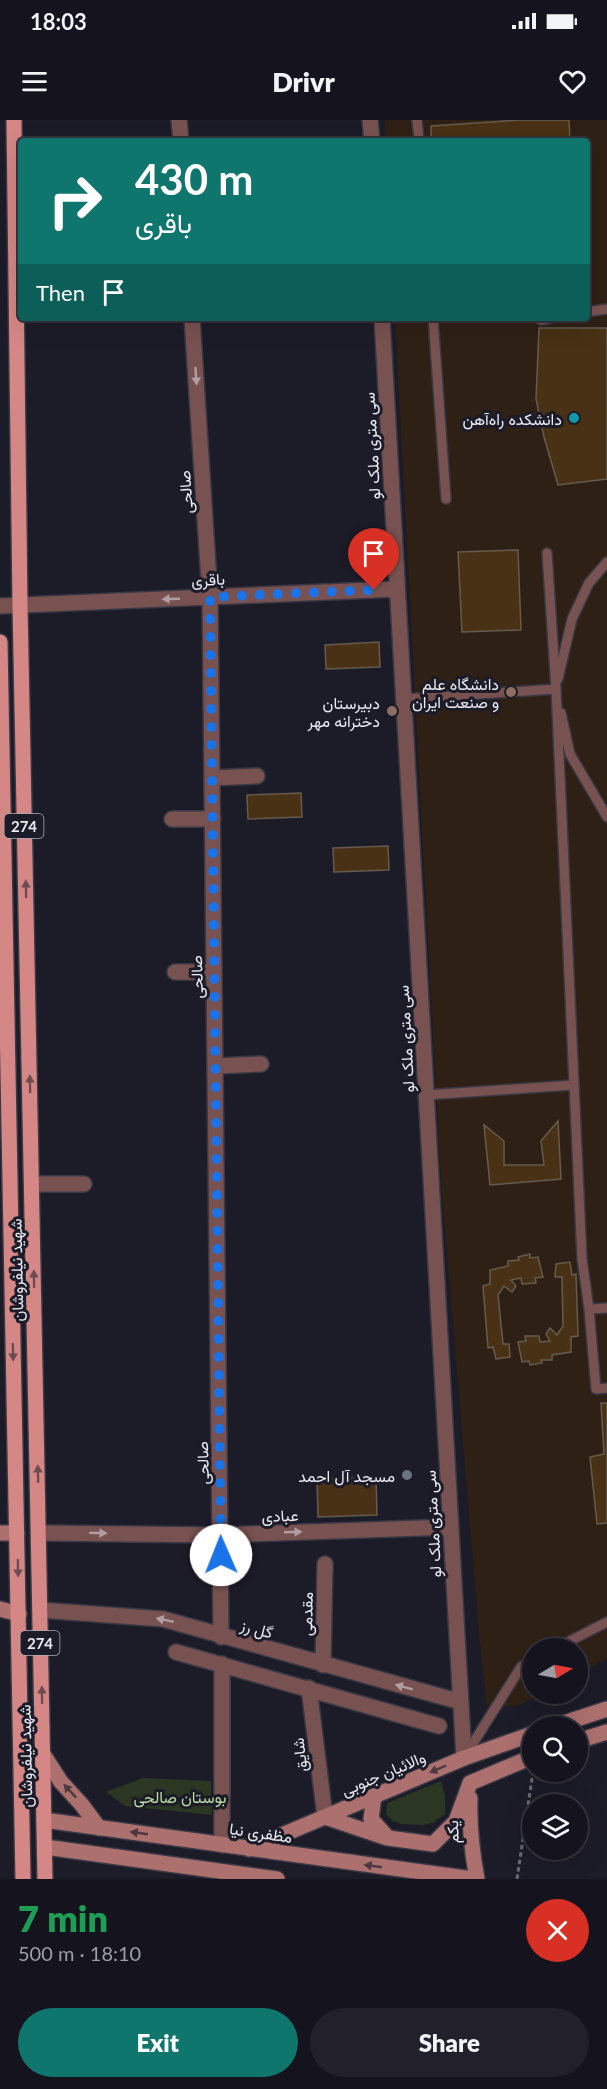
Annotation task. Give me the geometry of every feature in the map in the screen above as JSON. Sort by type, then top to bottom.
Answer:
[{"type":"main road","name":"شهید نیلفروشان","points":[[14,120],[20,605],[45,1879]]},
{"type":"main road","name":"شهید نیلفروشان","points":[[0,642],[23,1879]]},
{"type":"main road","points":[[0,1533],[39,1533]]},
{"type":"main road","points":[[0,1609],[19,1614]]},
{"type":"main road","points":[[586,1716],[607,1709]]},
{"type":"main road","points":[[588,1738],[607,1731]]},
{"type":"main road","name":"والائیان جنوبی","points":[[249,1849],[464,1758],[522,1738]]},
{"type":"main road","points":[[43,1754],[61,1782],[99,1828]]},
{"type":"main road","points":[[325,1817],[388,1838],[433,1844],[456,1821],[470,1782],[522,1761]]},
{"type":"main road","name":"یکم","points":[[470,1782],[469,1821],[475,1879]]},
{"type":"main road","points":[[374,1796],[371,1819],[388,1838]]},
{"type":"main road","points":[[21,1815],[44,1820]]},
{"type":"main road","name":"مظفری نیا","points":[[44,1820],[475,1879]]},
{"type":"main road","points":[[172,1865],[167,1853],[168,1844],[176,1839]]},
{"type":"main road","points":[[22,1845],[45,1846],[277,1879]]},
{"type":"street","points":[[179,120],[181,138]]},
{"type":"street","points":[[370,120],[372,138]]},
{"type":"street","name":"صالحی","points":[[192,321],[210,597],[222,1636]]},
{"type":"street","name":"سی متری ملک لو","points":[[382,321],[464,1758]]},
{"type":"street","name":"باقری","points":[[0,606],[397,589]]},
{"type":"street","points":[[212,777],[257,776]]},
{"type":"street","points":[[172,819],[213,819]]},
{"type":"street","points":[[176,972],[214,972]]},
{"type":"street","points":[[216,1065],[261,1064]]},
{"type":"street","points":[[32,1184],[84,1184]]},
{"type":"street","name":"عبادی","points":[[39,1533],[221,1535],[451,1527]]},
{"type":"street","name":"مقدمی","points":[[324,1665],[325,1564]]},
{"type":"street","name":"گل رز","points":[[40,1610],[163,1619],[461,1702]]},
{"type":"street","points":[[176,1652],[439,1726]]},
{"type":"street","points":[[222,1664],[222,1845]]},
{"type":"street","name":"شایق","points":[[309,1688],[325,1817]]},
{"type":"lane","points":[[417,120],[419,138]]},
{"type":"lane","points":[[590,311],[607,309]]},
{"type":"lane","points":[[433,321],[447,499]]},
{"type":"lane","points":[[547,553],[582,1259],[590,1309],[596,1389],[607,1388]]},
{"type":"lane","points":[[607,562],[589,583],[572,619],[555,689],[570,754],[607,818]]},
{"type":"lane","points":[[403,699],[555,689]]},
{"type":"lane","points":[[426,1095],[573,1085]]},
{"type":"lane","points":[[590,1309],[607,1308]]},
{"type":"lane","points":[[576,1638],[607,1622]]},
{"type":"lane","points":[[464,1758],[522,1666]]},
{"type":"path","points":[[517,1879],[532,1782]]},
{"type":"shaded area","name":"دانشگاه علم و صنعت ایران","points":[[385,120],[607,120],[607,1659],[588,1669],[588,1638],[522,1638],[522,1704],[517,1706],[487,1707],[441,1185],[395,321],[590,321],[590,138],[386,138]]},
{"type":"green space","name":"بوستان صالحی","points":[[143,1778],[211,1781],[212,1815],[125,1806],[106,1792]]},
{"type":"green space","points":[[441,1781],[445,1796],[445,1814],[433,1823],[401,1824],[393,1821],[386,1814],[387,1803]]},
{"type":"building","points":[[520,120],[569,120],[570,138],[431,138],[431,126]]},
{"type":"building","name":"دانشکده راه‌آهن","points":[[539,328],[607,328],[607,479],[558,485],[536,399]]},
{"type":"building","points":[[518,550],[521,630],[462,632],[458,552]]},
{"type":"building","points":[[379,642],[380,667],[326,669],[325,645]]},
{"type":"building","points":[[301,793],[302,817],[248,819],[247,795]]},
{"type":"building","points":[[388,846],[389,870],[334,872],[333,848]]},
{"type":"building","points":[[558,1121],[561,1179],[490,1185],[484,1125],[504,1141],[504,1165],[544,1165],[541,1141]]},
{"type":"building","points":[[530,1254],[530,1258],[538,1257],[543,1277],[535,1278],[536,1283],[522,1284],[521,1278],[511,1280],[516,1286],[512,1292],[504,1286],[498,1295],[503,1344],[509,1344],[510,1357],[496,1359],[493,1347],[488,1348],[483,1286],[490,1284],[490,1270],[508,1266],[508,1261],[519,1260],[518,1257]]},
{"type":"building","points":[[570,1262],[572,1275],[576,1274],[578,1336],[571,1337],[571,1352],[552,1355],[552,1360],[541,1360],[542,1363],[530,1365],[529,1361],[522,1362],[518,1342],[526,1341],[525,1336],[539,1336],[540,1342],[550,1341],[546,1334],[550,1328],[557,1335],[563,1326],[562,1277],[555,1277],[556,1264]]},
{"type":"building","points":[[601,1403],[607,1403],[607,1523],[597,1524],[590,1457],[604,1454]]},
{"type":"building","points":[[376,1477],[377,1515],[318,1517],[317,1479]]},
{"type":"place","name":"دانشکده راه‌آهن","points":[[574,418]]},
{"type":"place","name":"دانشگاه علم و صنعت ایران","points":[[511,692]]},
{"type":"place","name":"دبیرستان دخترانه مهر","points":[[392,711]]},
{"type":"place","name":"مسجد آل احمد","points":[[407,1475]]},
{"type":"route","points":[[221,1555],[210,597],[374,590]]}]
